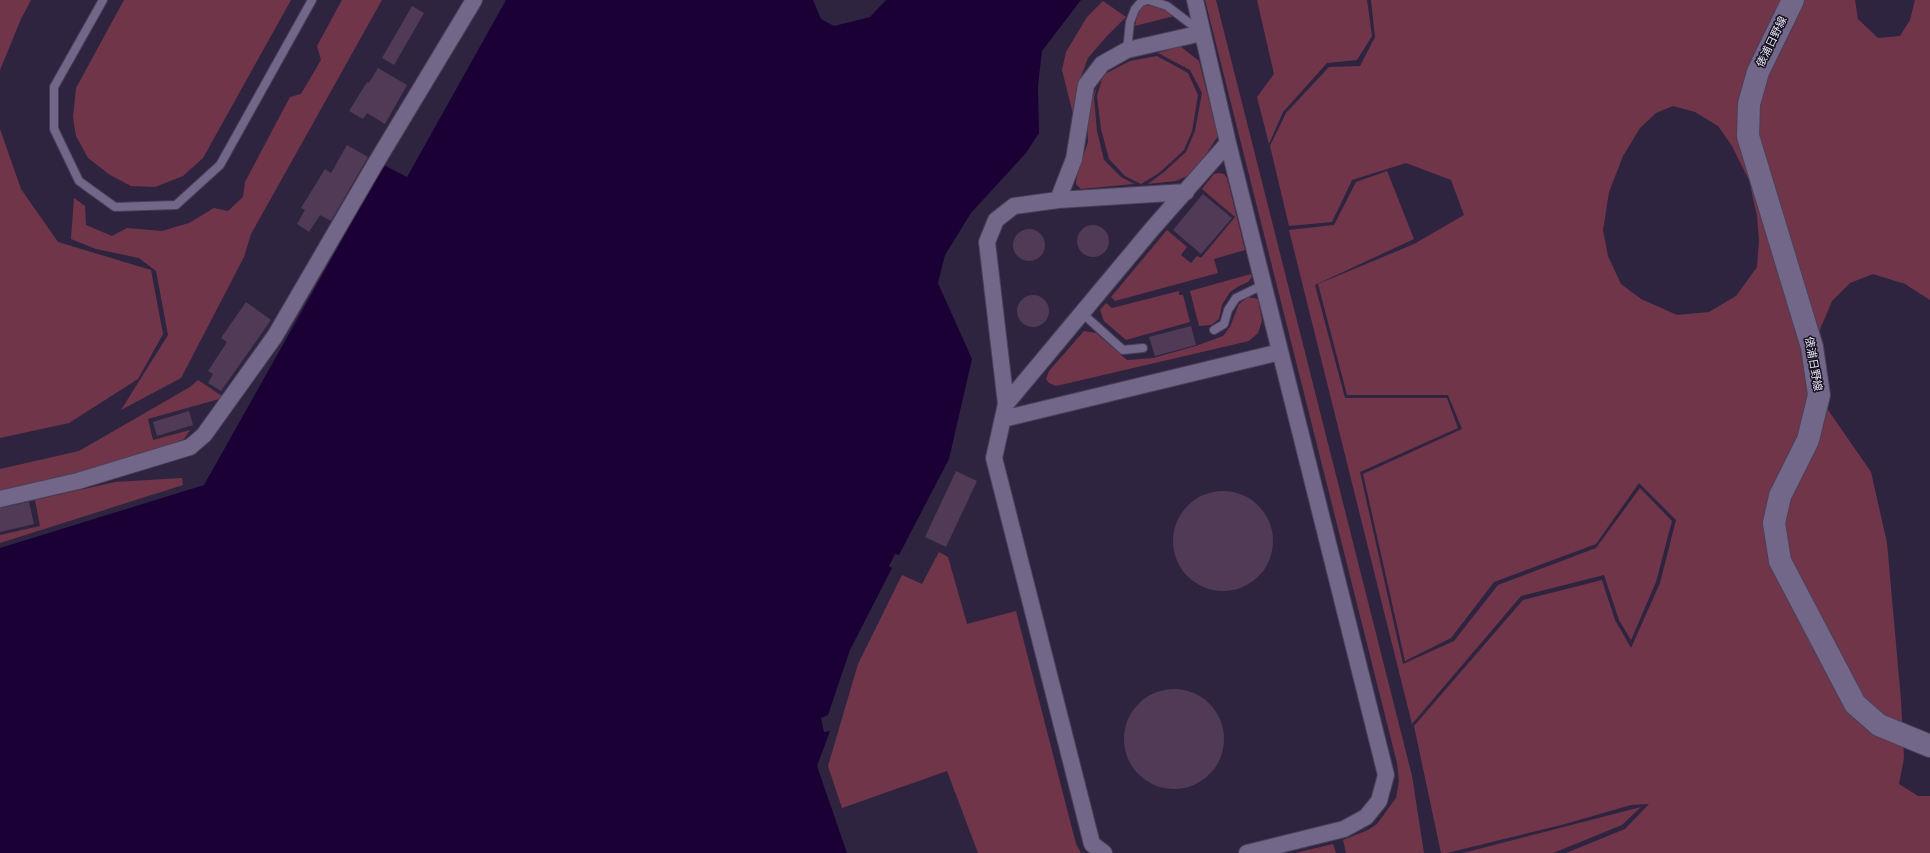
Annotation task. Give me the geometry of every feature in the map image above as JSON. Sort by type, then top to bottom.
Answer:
[{"type":"main road","name":"俵浦日野線","points":[[1793,0],[1758,72],[1749,104],[1748,136],[1812,347],[1819,395],[1808,440],[1780,496],[1774,523],[1780,562],[1856,704],[1879,725],[1930,746]]},
{"type":"street","points":[[0,499],[78,481],[190,448],[204,435],[275,336],[374,166],[474,0]]},
{"type":"street","points":[[1195,0],[1228,143],[1386,775],[1379,801],[1366,817],[1344,829],[1247,853]]},
{"type":"street","points":[[1058,200],[1074,159],[1086,85],[1102,64],[1127,50],[1202,33]]},
{"type":"street","points":[[1004,412],[1082,312],[1228,143]]},
{"type":"street","points":[[1104,853],[1092,844],[994,458],[1004,412],[987,242],[996,220],[1014,206],[1058,200],[1186,192]]},
{"type":"street","points":[[1004,412],[1280,352]]},
{"type":"lane","points":[[103,0],[54,87],[54,129],[79,181],[115,207],[176,205],[220,164],[312,0]]},
{"type":"lane","points":[[1127,50],[1130,22],[1135,8],[1141,2],[1148,0],[1167,6],[1202,33]]},
{"type":"lane","points":[[1214,330],[1224,324],[1228,310],[1236,298],[1264,285]]},
{"type":"lane","points":[[1082,312],[1123,350],[1143,348]]},
{"type":"shaded area","points":[[0,0],[31,0],[21,19],[0,70]]},
{"type":"shaded area","points":[[124,0],[291,0],[203,158],[183,176],[155,187],[131,186],[110,175],[88,158],[76,136],[73,117],[76,88]]},
{"type":"shaded area","points":[[342,0],[382,0],[251,234],[244,257],[181,378],[121,410],[168,335],[156,271],[139,258],[96,249],[71,239],[74,198],[85,206],[86,225],[112,236],[127,228],[162,231],[189,223],[214,208],[228,211],[243,197],[245,182],[290,97],[301,94],[321,60],[317,46]]},
{"type":"shaded area","points":[[506,0],[813,0],[821,19],[834,26],[870,17],[886,0],[1081,0],[1042,51],[1038,86],[1039,133],[1026,153],[971,213],[945,255],[938,283],[972,359],[949,459],[899,555],[895,554],[889,566],[892,568],[850,650],[828,715],[821,718],[824,732],[830,731],[817,766],[847,853],[0,853],[0,548],[204,485],[384,165],[407,177]]},
{"type":"shaded area","points":[[1205,0],[1216,0],[1412,776],[1424,853],[1346,853],[1343,840],[1368,830],[1377,824],[1396,798],[1399,781],[1397,763]]},
{"type":"shaded area","points":[[1257,0],[1367,0],[1372,36],[1357,60],[1327,63],[1283,112],[1269,144],[1257,97],[1274,74]]},
{"type":"shaded area","points":[[1371,0],[1855,0],[1858,19],[1878,38],[1900,36],[1910,20],[1915,0],[1930,0],[1930,300],[1905,284],[1873,274],[1850,283],[1832,301],[1819,332],[1815,358],[1817,394],[1871,472],[1887,543],[1901,700],[1904,758],[1899,784],[1918,796],[1930,796],[1930,853],[1566,853],[1625,829],[1649,804],[1631,805],[1565,824],[1447,853],[1441,853],[1414,726],[1523,600],[1602,580],[1615,620],[1631,648],[1660,583],[1676,520],[1639,483],[1596,544],[1494,582],[1451,638],[1405,661],[1363,474],[1462,429],[1448,395],[1347,395],[1318,284],[1414,244],[1464,215],[1451,180],[1406,163],[1352,180],[1332,222],[1289,226],[1270,146],[1286,113],[1329,67],[1360,66],[1375,37]],"holes":[[[1673,106],[1695,112],[1718,126],[1732,146],[1749,180],[1757,216],[1759,241],[1757,267],[1736,296],[1709,312],[1677,315],[1641,299],[1621,284],[1608,256],[1603,230],[1609,192],[1623,156],[1640,128],[1656,113]]]},
{"type":"shaded area","points":[[1103,1],[1126,17],[1088,58],[1078,85],[1074,118],[1062,70],[1066,52],[1087,17]]},
{"type":"shaded area","points":[[1145,5],[1157,6],[1174,16],[1135,26],[1138,10]]},
{"type":"shaded area","points":[[1180,46],[1199,61],[1218,136],[1203,159],[1187,176],[1176,181],[1148,184],[1186,152],[1195,131],[1202,93],[1190,70],[1158,53]]},
{"type":"shaded area","points":[[1157,56],[1188,73],[1198,95],[1192,131],[1184,150],[1159,173],[1141,184],[1125,176],[1109,159],[1101,129],[1097,96],[1103,75],[1130,61]]},
{"type":"shaded area","points":[[1097,86],[1094,98],[1097,131],[1104,160],[1121,177],[1134,184],[1081,189],[1076,184],[1077,175],[1088,142],[1087,112]]},
{"type":"shaded area","points":[[0,129],[21,189],[58,242],[151,270],[163,334],[138,379],[69,423],[0,438]]},
{"type":"shaded area","points":[[1387,171],[1414,239],[1315,285],[1345,398],[1447,398],[1458,428],[1360,472],[1403,664],[1454,641],[1498,585],[1596,548],[1640,488],[1672,521],[1656,582],[1631,640],[1619,620],[1604,575],[1521,596],[1412,724],[1289,230],[1334,225],[1356,182]]},
{"type":"shaded area","points":[[1214,174],[1224,174],[1227,178],[1245,250],[1214,259],[1218,273],[1115,301],[1111,297],[1167,230],[1187,247],[1181,255],[1191,263],[1197,256],[1201,258],[1235,217],[1202,189]]},
{"type":"shaded area","points":[[1251,274],[1252,277],[1248,282],[1230,292],[1222,305],[1219,319],[1211,325],[1199,326],[1190,291]]},
{"type":"shaded area","points":[[1179,291],[1179,295],[1183,295],[1190,322],[1126,340],[1104,321],[1100,310],[1106,303],[1112,308]]},
{"type":"shaded area","points":[[1248,297],[1258,299],[1262,321],[1258,333],[1249,341],[1056,386],[1049,383],[1046,379],[1049,371],[1084,331],[1096,333],[1127,360],[1153,358],[1196,346],[1223,336],[1230,327],[1239,304]]},
{"type":"shaded area","points":[[198,380],[222,396],[219,399],[148,419],[153,440],[190,430],[184,439],[165,447],[97,469],[0,491],[0,469],[79,451],[190,387]]},
{"type":"shaded area","points":[[182,478],[183,485],[0,543],[0,535],[40,526],[35,500],[115,482]]},
{"type":"shaded area","points":[[939,552],[948,557],[967,624],[1016,611],[1076,844],[1081,853],[978,853],[947,771],[842,808],[828,766],[858,664],[902,575],[922,584]]},
{"type":"shaded area","points":[[1641,807],[1622,825],[1553,853],[1463,853]]},
{"type":"shaded area","points":[[1333,844],[1336,853],[1295,853]]},
{"type":"building","points":[[412,6],[424,13],[394,65],[382,58]]},
{"type":"building","points":[[378,68],[407,85],[385,124],[367,113],[363,119],[349,111],[367,82],[369,83]]},
{"type":"building","points":[[347,145],[368,157],[331,221],[320,215],[309,232],[297,224],[305,210],[301,208],[325,169],[331,173]]},
{"type":"building","points":[[1203,194],[1232,218],[1201,254],[1173,230]]},
{"type":"building","points":[[1093,225],[1102,228],[1106,232],[1109,241],[1106,250],[1102,254],[1093,257],[1084,254],[1080,250],[1077,241],[1080,232],[1084,228]]},
{"type":"building","points":[[1029,229],[1035,230],[1042,236],[1045,245],[1044,251],[1038,258],[1029,261],[1023,260],[1016,254],[1013,245],[1014,239],[1020,232]]},
{"type":"building","points":[[1033,295],[1042,298],[1046,302],[1049,311],[1046,320],[1042,324],[1033,327],[1024,324],[1020,320],[1017,311],[1020,302],[1024,298]]},
{"type":"building","points":[[246,302],[271,320],[221,391],[208,383],[213,374],[208,371],[227,342],[221,338]]},
{"type":"building","points":[[1191,326],[1196,345],[1155,356],[1149,337]]},
{"type":"building","points":[[189,411],[193,425],[157,436],[153,422]]},
{"type":"building","points":[[956,471],[977,481],[946,547],[925,537]]},
{"type":"building","points":[[1223,491],[1233,492],[1251,499],[1265,513],[1272,531],[1272,551],[1265,569],[1251,583],[1233,590],[1223,591],[1213,590],[1195,583],[1181,569],[1174,551],[1173,541],[1174,531],[1181,513],[1195,499],[1213,492]]},
{"type":"building","points":[[29,502],[34,524],[0,532],[0,508]]},
{"type":"building","points":[[1174,689],[1184,690],[1202,697],[1216,711],[1223,729],[1223,749],[1216,767],[1202,781],[1184,788],[1174,789],[1164,788],[1146,781],[1132,767],[1125,749],[1124,739],[1125,729],[1132,711],[1146,697],[1164,690]]}]
